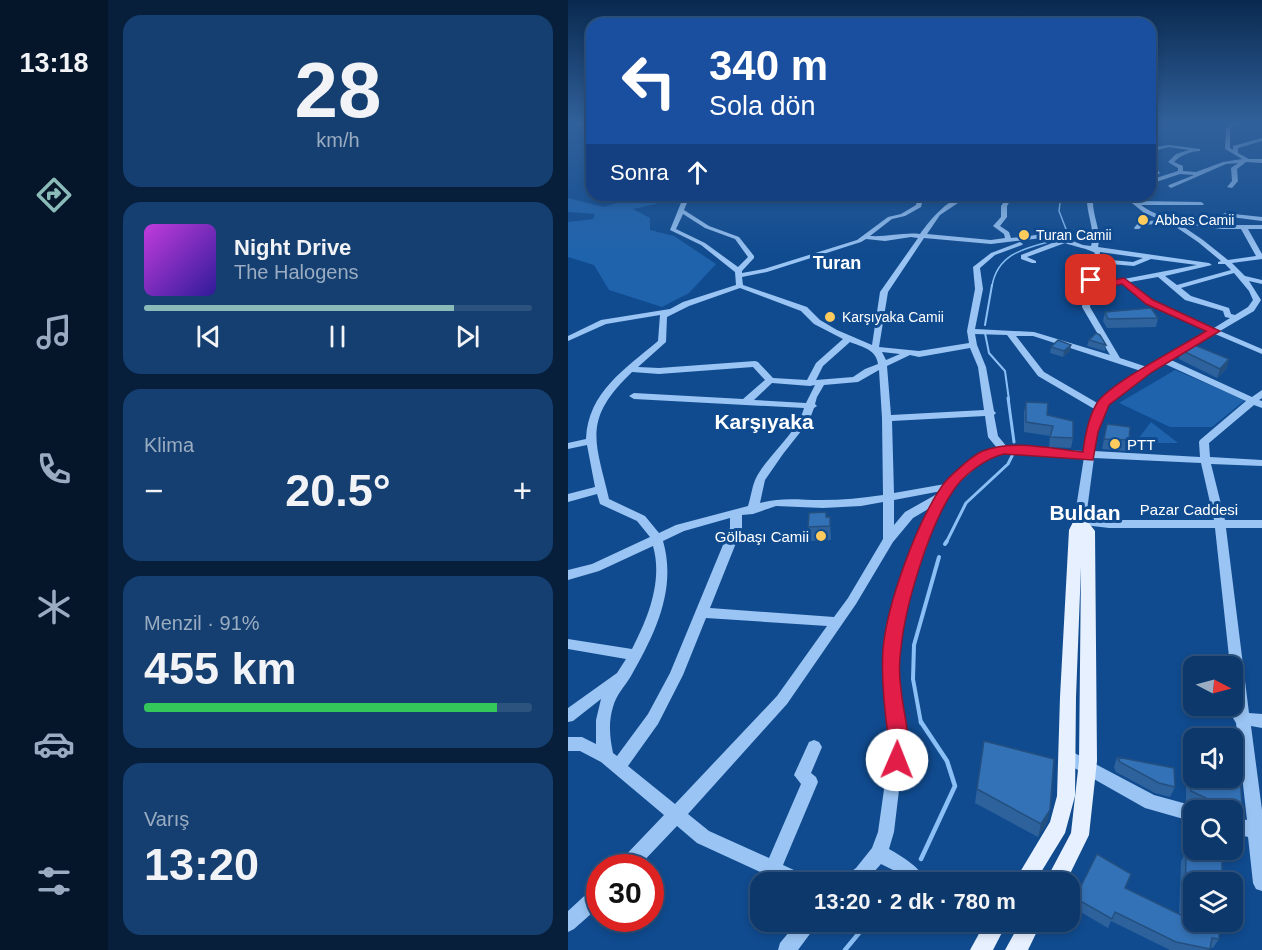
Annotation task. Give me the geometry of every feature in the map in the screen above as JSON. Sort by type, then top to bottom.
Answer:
[{"type":"main road","points":[[1030,872],[1058,826],[1066,796],[1076,530],[1080,521],[1088,531],[1087,769],[1080,835],[1060,872]]},
{"type":"main road","points":[[981,950],[988,932]]},
{"type":"main road","points":[[1016,950],[1026,932]]},
{"type":"street","points":[[1156,178],[1180,172],[1196,174],[1211,168]]},
{"type":"street","points":[[1230,186],[1235,181],[1234,168]]},
{"type":"street","points":[[1171,186],[1197,177],[1196,174]]},
{"type":"street","points":[[685,201],[673,230],[703,244],[739,277],[804,309],[817,322],[848,339],[875,349],[909,354]]},
{"type":"street","points":[[606,756],[601,727],[608,698],[625,674],[654,612],[664,580],[664,560],[645,522],[604,501],[591,441],[596,408],[610,388],[662,342],[663,316],[669,311],[739,277],[778,267],[866,237],[890,218],[903,215],[919,206],[920,201]]},
{"type":"street","points":[[889,539],[887,418],[882,359],[875,349],[884,292],[937,214],[958,201]]},
{"type":"street","points":[[1007,201],[1004,206],[1004,217],[996,226],[1007,233],[1008,240]]},
{"type":"street","points":[[1090,201],[1090,214],[1098,232],[1094,249]]},
{"type":"street","points":[[1080,521],[1092,432],[1104,403],[1148,370],[1251,309],[1257,300],[1254,291],[1242,278],[1201,241],[1171,221],[1145,211],[1136,201]]},
{"type":"street","points":[[1156,201],[1201,204]]},
{"type":"street","points":[[682,211],[707,227],[738,238],[752,257],[739,277]]},
{"type":"street","points":[[1225,215],[1261,219]]},
{"type":"street","points":[[1137,228],[1141,223],[1171,221],[1244,228],[1261,227]]},
{"type":"street","points":[[1117,360],[1091,317],[1086,298],[1088,291],[1095,287],[1159,274],[1261,257],[1244,228]]},
{"type":"street","points":[[866,237],[885,239],[921,235],[991,242],[1055,232]]},
{"type":"street","points":[[1055,232],[1064,240],[1094,249],[1209,265]]},
{"type":"street","points":[[1004,450],[993,437],[982,367],[973,345],[971,331],[979,289],[976,267],[980,262],[1007,247],[1055,232]]},
{"type":"street","points":[[1034,262],[1024,259],[1023,256],[1064,240]]},
{"type":"street","points":[[1094,249],[1098,253],[1091,280],[1095,287]]},
{"type":"street","points":[[1096,261],[1134,264],[1152,256]]},
{"type":"street","points":[[1177,287],[1235,271]]},
{"type":"street","points":[[1159,274],[1188,298],[1226,310],[1228,315],[1236,318]]},
{"type":"street","points":[[1242,278],[1261,282]]},
{"type":"street","points":[[1124,281],[1143,298],[1157,306],[1261,352]]},
{"type":"street","points":[[1144,312],[1157,306]]},
{"type":"street","points":[[568,339],[604,322],[669,311]]},
{"type":"street","points":[[1091,317],[1101,317]]},
{"type":"street","points":[[568,330],[579,333]]},
{"type":"street","points":[[971,331],[1034,334],[1148,370]]},
{"type":"street","points":[[1009,332],[1041,374],[1101,409]]},
{"type":"street","points":[[753,510],[760,480],[806,419],[811,406],[819,365],[848,339]]},
{"type":"street","points":[[632,369],[659,371],[755,364],[770,380],[815,383],[855,380],[882,365],[909,354],[973,345]]},
{"type":"street","points":[[1165,361],[1257,403]]},
{"type":"street","points":[[746,402],[770,380]]},
{"type":"street","points":[[1261,393],[1257,403],[1204,442],[1205,459],[1220,523],[1240,718],[1258,831],[1261,883]]},
{"type":"street","points":[[634,396],[811,406]]},
{"type":"street","points":[[887,418],[991,413]]},
{"type":"street","points":[[568,446],[591,441]]},
{"type":"street","points":[[638,854],[782,700],[837,622],[889,539],[909,515],[944,493],[986,454],[1004,450],[1088,457],[1205,459],[1261,463]]},
{"type":"street","points":[[568,498],[602,489]]},
{"type":"street","points":[[568,576],[595,568],[680,528],[753,510],[775,502],[823,504],[944,493]]},
{"type":"street","points":[[864,872],[879,853],[892,800],[898,740],[891,688],[892,647],[901,603],[944,493]]},
{"type":"street","points":[[618,767],[653,719],[676,675],[736,528],[736,513]]},
{"type":"street","name":"Pazar Caddesi","points":[[1080,521],[1109,524],[1261,524]]},
{"type":"street","points":[[703,613],[837,622]]},
{"type":"street","points":[[568,644],[634,655]]},
{"type":"street","points":[[568,716],[625,674]]},
{"type":"street","points":[[1240,718],[1261,721]]},
{"type":"street","points":[[568,744],[582,744],[606,756],[703,837],[779,872]]},
{"type":"street","points":[[773,869],[810,782],[802,775],[814,747]]},
{"type":"street","points":[[1067,756],[1151,802],[1183,811]]},
{"type":"street","points":[[1243,828],[1258,831]]},
{"type":"street","points":[[879,853],[899,864],[907,872]]},
{"type":"street","points":[[568,923],[586,906]]},
{"type":"street","points":[[787,950],[801,932]]},
{"type":"shaded area","points":[[568,198],[604,207],[623,201],[661,201],[633,209],[650,218],[650,230],[674,236],[716,264],[689,293],[662,307],[609,290],[594,265],[568,257],[568,222],[593,219],[595,214],[568,212]]},
{"type":"shaded area","points":[[1175,370],[1245,400],[1212,427],[1170,427],[1119,403]]},
{"type":"shaded area","points":[[1151,422],[1178,443],[1135,443]]},
{"type":"building","points":[[1151,308],[1158,318],[1108,319],[1105,312]]},
{"type":"building","points":[[1096,333],[1100,335],[1106,345],[1089,340]]},
{"type":"building","points":[[1058,340],[1071,345],[1064,351],[1051,347]]},
{"type":"building","points":[[1192,344],[1229,359],[1220,369],[1181,350]]},
{"type":"building","points":[[1026,402],[1048,403],[1047,415],[1073,421],[1073,438],[1050,437],[1053,426],[1026,422]]},
{"type":"building","points":[[1107,424],[1130,427],[1129,440],[1104,439]]},
{"type":"building","points":[[826,512],[826,517],[830,517],[830,526],[808,527],[809,513]]},
{"type":"building","points":[[984,741],[1054,759],[1050,810],[1041,824],[977,789]]},
{"type":"building","points":[[1117,757],[1174,768],[1175,787],[1159,783],[1120,762]]},
{"type":"building","points":[[1191,788],[1241,788],[1242,800],[1206,800],[1191,791]]},
{"type":"building","points":[[1097,854],[1131,874],[1125,888],[1183,916],[1183,932],[1219,932],[1219,939],[1212,938],[1210,949],[1176,942],[1115,912],[1112,919],[1080,901],[1080,888]]},
{"type":"building","points":[[1186,860],[1222,860],[1222,872],[1186,872]]},
{"type":"waterway","points":[[1060,201],[1059,211],[1066,229],[1063,236]]},
{"type":"waterway","points":[[992,286],[1000,266],[1015,253],[1056,240]]},
{"type":"waterway","points":[[985,325],[992,285]]},
{"type":"waterway","points":[[985,333],[989,353],[1005,371],[1009,400]]},
{"type":"waterway","points":[[1008,398],[1014,442]]},
{"type":"waterway","points":[[947,541],[966,503],[1008,464],[1013,454]]},
{"type":"waterway","points":[[921,723],[913,679],[914,645],[939,557]]},
{"type":"waterway","points":[[921,722],[947,761],[955,786],[921,859]]},
{"type":"waterway","points":[[845,950],[860,932]]},
{"type":"place","name":"Abbas Camii","points":[[1143,220]]},
{"type":"place","name":"Turan Camii","points":[[1024,235]]},
{"type":"place","name":"Karşıyaka Camii","points":[[830,317]]},
{"type":"place","name":"PTT","points":[[1115,444]]},
{"type":"place","name":"Gölbaşı Camii","points":[[821,536]]},
{"type":"district","name":"Turan","points":[[837,263]]},
{"type":"district","name":"Karşıyaka","points":[[764,421]]},
{"type":"district","name":"Buldan","points":[[1085,512]]},
{"type":"route","points":[[897,760],[897,722],[891,688],[892,647],[901,603],[939,499],[948,487],[986,454],[1004,450],[1030,450],[1088,457],[1092,432],[1104,403],[1148,370],[1214,331],[1149,302],[1124,281],[1095,287],[1091,280]]}]
